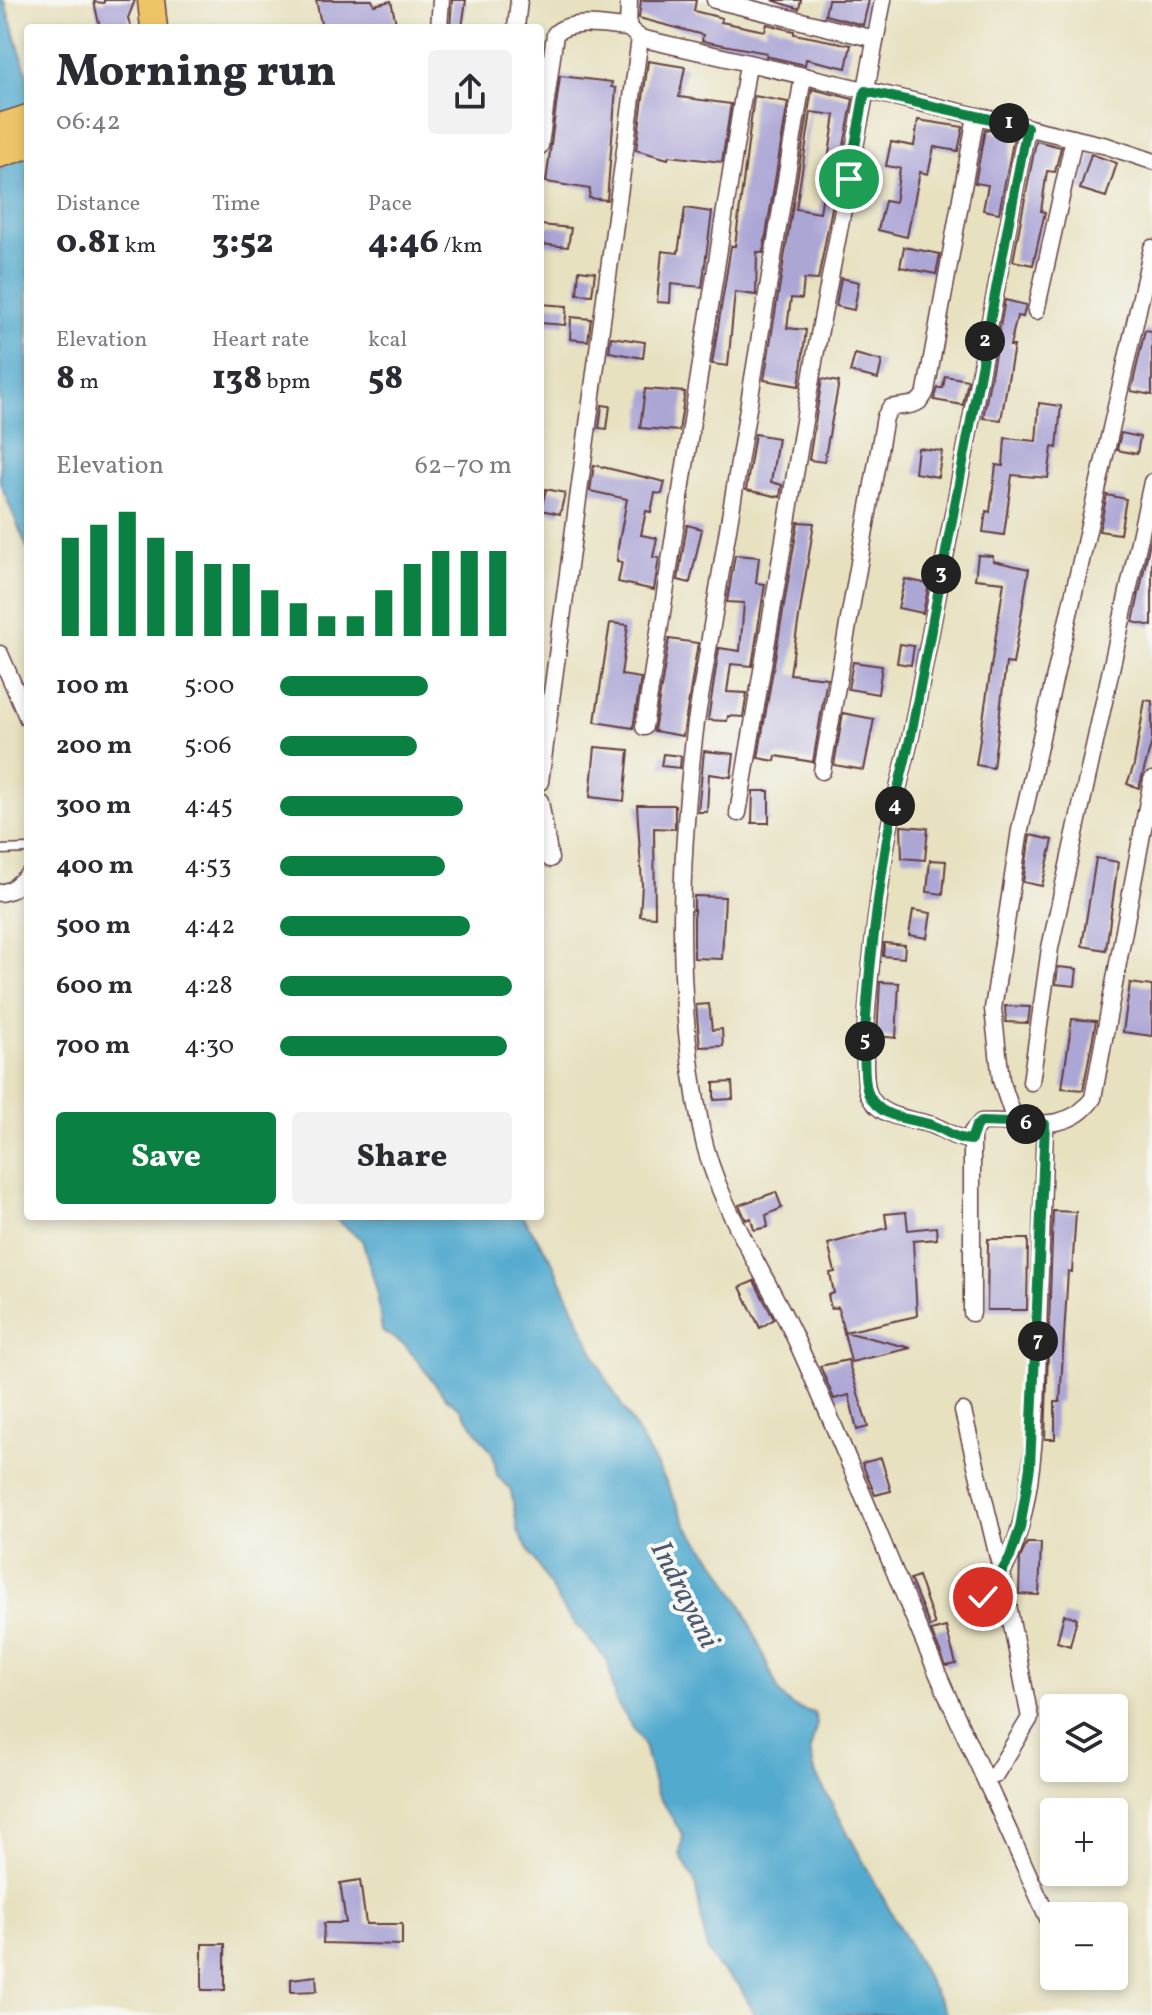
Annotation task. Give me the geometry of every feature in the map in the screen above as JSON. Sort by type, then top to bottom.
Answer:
[{"type":"main road","points":[[151,0],[154,24]]},
{"type":"main road","points":[[0,127],[24,119]]},
{"type":"main road","points":[[0,154],[24,146]]},
{"type":"street","points":[[439,24],[441,0]]},
{"type":"street","points":[[516,24],[519,0]]},
{"type":"street","points":[[544,750],[634,33],[629,0]]},
{"type":"street","points":[[715,0],[875,39]]},
{"type":"street","points":[[738,813],[815,356],[883,0]]},
{"type":"street","points":[[544,116],[555,34],[560,28],[572,26],[634,33],[748,64],[1074,138],[1152,161]]},
{"type":"street","points":[[644,727],[748,64]]},
{"type":"street","points":[[803,77],[696,722],[682,845],[684,993],[701,1130],[718,1181],[796,1339],[938,1676],[1041,1902]]},
{"type":"street","points":[[822,771],[885,417],[890,408],[913,406],[922,401],[926,391],[976,116]]},
{"type":"street","points":[[971,1140],[955,1138],[932,1125],[905,1121],[876,1106],[869,1097],[864,1077],[865,1038],[889,830],[911,735],[1027,127]]},
{"type":"street","points":[[1036,311],[1074,138]]},
{"type":"street","points":[[1016,1124],[1001,1080],[993,1009],[1020,830],[1152,248]]},
{"type":"street","points":[[1031,1082],[1050,948],[1152,482]]},
{"type":"street","points":[[0,654],[24,710]]},
{"type":"street","points":[[972,1313],[971,1140],[976,1126],[981,1122],[1045,1124],[1073,1119],[1084,1111],[1098,1084],[1152,780]]},
{"type":"street","points":[[544,824],[550,859]]},
{"type":"street","points":[[0,893],[11,890],[24,879]]},
{"type":"street","points":[[983,1597],[1002,1574],[1020,1528],[1030,1467],[1045,1124]]},
{"type":"street","points":[[963,1411],[1002,1574],[1030,1718],[995,1775],[987,1778]]},
{"type":"lane","points":[[0,850],[24,849]]},
{"type":"water","points":[[0,0],[4,0],[24,64],[24,540],[0,482]]},
{"type":"water","name":"Indrayani","points":[[337,1220],[525,1220],[551,1259],[604,1375],[664,1478],[688,1528],[721,1569],[744,1610],[780,1694],[792,1706],[814,1713],[817,1723],[810,1750],[815,1773],[947,2015],[755,2015],[739,1985],[718,1967],[707,1950],[695,1882],[680,1855],[683,1835],[656,1792],[644,1745],[615,1700],[608,1661],[566,1613],[518,1532],[511,1491],[497,1475],[493,1454],[460,1408],[446,1398],[406,1346],[382,1331],[376,1287],[362,1240]]},
{"type":"building","points":[[104,0],[135,0],[128,18],[130,24],[99,24],[94,2],[104,3]]},
{"type":"building","points":[[316,0],[372,0],[374,5],[391,1],[396,24],[321,24]]},
{"type":"building","points":[[452,0],[466,0],[463,24],[450,24]]},
{"type":"building","points":[[641,0],[696,0],[694,11],[722,18],[721,22],[765,31],[767,24],[794,31],[794,34],[851,45],[846,68],[806,59],[805,65],[766,56],[767,53],[702,41],[703,35],[639,18]]},
{"type":"building","points":[[772,0],[801,0],[799,9]]},
{"type":"building","points":[[828,0],[869,0],[863,25],[825,15]]},
{"type":"building","points":[[648,61],[685,67],[679,97],[731,104],[722,162],[669,156],[668,159],[636,150]]},
{"type":"building","points":[[560,76],[612,82],[611,87],[616,88],[607,200],[589,198],[590,189],[546,182]]},
{"type":"building","points":[[812,89],[853,99],[818,280],[804,279],[802,299],[791,298],[787,328],[806,330],[799,386],[764,380]],"holes":[[[811,112],[835,115],[820,213],[796,209]]]},
{"type":"building","points":[[754,96],[788,102],[763,253],[757,252],[756,295],[735,292],[728,366],[712,364],[731,246],[735,246]]},
{"type":"building","points":[[918,120],[963,127],[958,151],[934,147],[928,174],[920,172],[907,237],[878,230],[885,201],[895,203],[900,168],[886,166],[891,142],[914,146]]},
{"type":"building","points":[[985,129],[1014,137],[999,213],[983,210],[988,185],[975,183]]},
{"type":"building","points":[[1036,141],[1061,147],[1055,172],[1047,171],[1041,211],[1045,212],[1033,265],[1013,261]]},
{"type":"building","points":[[1091,154],[1117,163],[1106,197],[1080,189]]},
{"type":"building","points":[[685,208],[712,212],[702,287],[671,284],[670,303],[657,302],[662,251],[678,253]]},
{"type":"building","points":[[544,225],[571,228],[568,247],[544,244]]},
{"type":"building","points":[[904,247],[940,254],[936,274],[900,267]]},
{"type":"building","points":[[579,270],[595,272],[592,295],[577,294]]},
{"type":"building","points":[[841,278],[859,282],[854,310],[836,306]]},
{"type":"building","points":[[1005,300],[1026,305],[1023,317],[1017,316],[1010,346],[1014,346],[1001,420],[983,418]]},
{"type":"building","points":[[544,304],[567,306],[565,325],[544,323]]},
{"type":"building","points":[[571,317],[591,319],[588,341],[570,339]]},
{"type":"building","points":[[1145,330],[1152,331],[1152,395],[1131,391]]},
{"type":"building","points":[[611,337],[645,342],[643,358],[609,352]]},
{"type":"building","points":[[855,354],[882,361],[878,379],[850,372]]},
{"type":"building","points":[[945,376],[968,380],[963,405],[934,400],[938,388],[943,388]]},
{"type":"building","points":[[822,379],[839,382],[824,462],[809,460]]},
{"type":"building","points":[[645,389],[685,392],[679,431],[640,428]]},
{"type":"building","points":[[1039,403],[1061,406],[1057,448],[1052,447],[1048,478],[1012,475],[1004,535],[983,532],[986,511],[990,512],[996,465],[1003,466],[1005,438],[1036,441]]},
{"type":"building","points":[[602,405],[610,406],[607,429],[599,428]]},
{"type":"building","points":[[1121,433],[1140,437],[1137,454],[1117,450]]},
{"type":"building","points":[[755,434],[778,438],[771,482],[782,485],[780,497],[746,490]]},
{"type":"building","points":[[918,448],[942,451],[938,477],[915,473]]},
{"type":"building","points":[[594,465],[665,482],[662,494],[655,493],[651,512],[646,511],[641,535],[657,538],[653,557],[659,558],[654,590],[618,582],[622,562],[617,561],[618,547],[627,499],[590,491]]},
{"type":"building","points":[[546,489],[565,493],[560,514],[544,511]]},
{"type":"building","points":[[1107,495],[1126,499],[1120,534],[1099,531]]},
{"type":"building","points":[[798,522],[814,523],[790,674],[827,678],[813,762],[776,756],[775,761],[758,758]]},
{"type":"building","points":[[687,525],[702,529],[690,583],[678,580]]},
{"type":"building","points":[[1152,538],[1152,626],[1133,622]]},
{"type":"building","points":[[735,555],[759,557],[756,583],[765,584],[752,666],[731,664],[727,692],[747,693],[743,717],[728,716],[727,721],[708,720],[719,648],[740,651],[744,603],[727,602]]},
{"type":"building","points":[[978,555],[993,556],[993,561],[1029,569],[1013,664],[1006,663],[993,768],[976,765],[1004,582],[975,579]]},
{"type":"building","points":[[905,579],[929,584],[923,613],[898,608]]},
{"type":"building","points":[[610,623],[628,625],[621,675],[641,678],[633,728],[595,722]]},
{"type":"building","points":[[669,639],[698,643],[683,736],[654,731]]},
{"type":"building","points":[[900,644],[914,646],[911,665],[897,663]]},
{"type":"building","points":[[853,662],[882,666],[878,694],[848,689]]},
{"type":"building","points":[[1145,700],[1152,701],[1152,741],[1139,788],[1127,784],[1134,765]]},
{"type":"building","points":[[843,713],[874,719],[864,770],[834,765]]},
{"type":"building","points":[[595,747],[629,750],[624,801],[590,797]]},
{"type":"building","points":[[704,751],[734,754],[731,777],[709,774],[707,812],[698,812]]},
{"type":"building","points":[[663,754],[681,756],[680,768],[661,766]]},
{"type":"building","points":[[753,791],[769,791],[769,823],[752,823]]},
{"type":"building","points":[[637,805],[675,805],[675,829],[654,828],[655,917],[640,916],[642,885]]},
{"type":"building","points":[[901,826],[928,828],[925,860],[902,858]]},
{"type":"building","points":[[1030,835],[1053,840],[1042,886],[1023,882]]},
{"type":"building","points":[[1096,858],[1118,862],[1106,950],[1082,946]]},
{"type":"building","points":[[930,860],[946,861],[943,894],[927,892]]},
{"type":"building","points":[[694,896],[725,897],[722,959],[694,958]]},
{"type":"building","points":[[913,910],[931,913],[927,938],[909,935]]},
{"type":"building","points":[[884,943],[905,945],[904,958],[883,956]]},
{"type":"building","points":[[1058,967],[1077,969],[1075,986],[1056,984]]},
{"type":"building","points":[[880,982],[899,983],[896,1038],[877,1036]]},
{"type":"building","points":[[1130,983],[1152,986],[1152,1036],[1123,1032]]},
{"type":"building","points":[[709,1004],[712,1030],[722,1029],[723,1046],[700,1047],[696,1005]]},
{"type":"building","points":[[1005,1006],[1030,1007],[1028,1023],[1006,1022]]},
{"type":"building","points":[[1072,1019],[1096,1021],[1083,1090],[1062,1088]]},
{"type":"building","points":[[732,1082],[733,1099],[714,1100],[714,1083]]},
{"type":"building","points":[[776,1192],[782,1208],[766,1215],[768,1227],[754,1230],[751,1218],[746,1220],[739,1205]]},
{"type":"building","points":[[1053,1211],[1076,1212],[1072,1272],[1068,1271],[1060,1402],[1055,1402],[1055,1439],[1045,1439]]},
{"type":"building","points":[[906,1212],[908,1230],[936,1227],[937,1239],[913,1241],[917,1316],[845,1332],[911,1348],[851,1362],[838,1307],[831,1309],[828,1295],[834,1293],[830,1273],[835,1272],[828,1244],[887,1228],[885,1214]]},
{"type":"building","points":[[988,1239],[1028,1239],[1027,1310],[987,1310]]},
{"type":"building","points":[[754,1281],[774,1319],[760,1328],[740,1287]]},
{"type":"building","points":[[848,1360],[868,1427],[857,1430],[849,1395],[834,1399],[820,1366]]},
{"type":"building","points":[[881,1458],[891,1491],[875,1495],[862,1463]]},
{"type":"building","points":[[1027,1543],[1041,1543],[1039,1595],[1019,1594],[1020,1558]]},
{"type":"building","points":[[918,1576],[935,1625],[930,1627],[910,1579]]},
{"type":"building","points":[[1064,1615],[1077,1618],[1070,1646],[1057,1642]]},
{"type":"building","points":[[946,1627],[956,1664],[946,1666],[931,1631]]},
{"type":"building","points":[[360,1880],[366,1924],[402,1924],[402,1945],[323,1943],[324,1923],[346,1923],[340,1883]]},
{"type":"building","points":[[202,1944],[225,1944],[225,1990],[202,1990]]},
{"type":"building","points":[[316,1976],[317,1991],[291,1992],[291,1979]]},
{"type":"route","points":[[849,179],[865,91],[1027,127],[911,735],[889,830],[865,1038],[864,1077],[869,1097],[876,1106],[905,1121],[932,1125],[961,1140],[971,1140],[972,1132],[981,1122],[1045,1124],[1036,1391],[1026,1499],[1010,1557],[1002,1574],[983,1597]]}]
